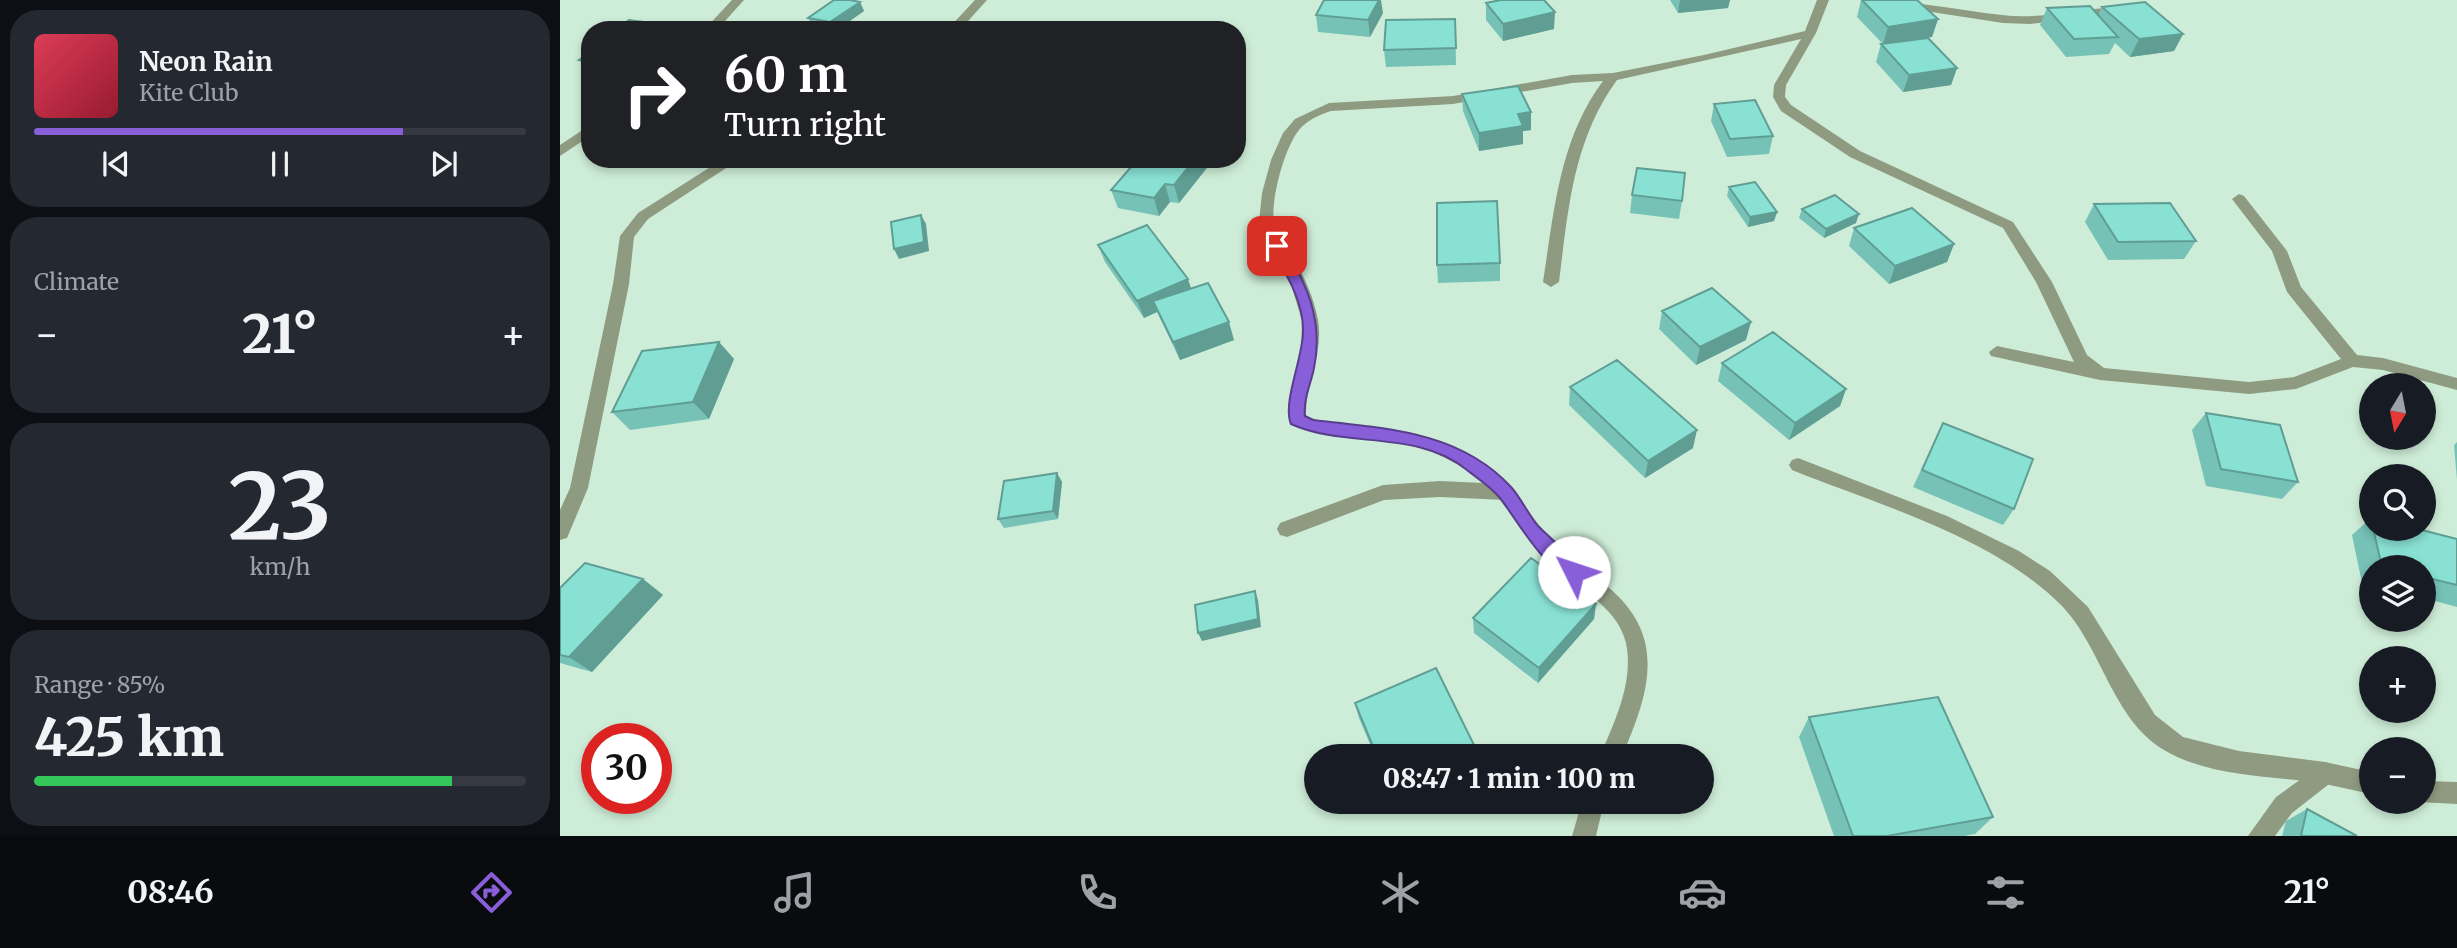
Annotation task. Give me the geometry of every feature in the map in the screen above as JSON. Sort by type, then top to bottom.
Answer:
[{"type":"street","points":[[718,21],[738,0]]},
{"type":"street","points":[[961,21],[981,0]]},
{"type":"street","points":[[1823,0],[1810,33],[1780,85],[1779,97],[1786,108],[1855,154],[2008,225],[2044,282],[2081,359],[2100,374]]},
{"type":"street","points":[[1873,0],[2003,19],[2030,20],[2104,12]]},
{"type":"street","points":[[1615,744],[1637,684],[1636,643],[1624,617],[1553,555],[1524,522],[1505,492],[1469,462],[1434,445],[1391,435],[1311,426],[1297,420],[1296,406],[1307,366],[1311,330],[1302,289],[1268,233],[1265,212],[1272,184],[1294,126],[1311,113],[1329,107],[1453,100],[1572,79],[1612,77],[1704,59],[1810,33]]},
{"type":"street","points":[[1551,282],[1566,178],[1594,99],[1612,77]]},
{"type":"street","points":[[560,152],[581,136]]},
{"type":"street","points":[[560,532],[579,488],[621,284],[627,236],[643,216],[719,168]]},
{"type":"street","points":[[2239,199],[2278,242],[2293,288],[2352,361]]},
{"type":"street","points":[[1997,352],[2100,374],[2249,388],[2296,383],[2352,361],[2383,364],[2457,384]]},
{"type":"street","points":[[1798,465],[1968,535],[2031,567],[2069,599],[2135,702],[2161,735],[2194,751],[2254,765],[2325,773],[2359,780]]},
{"type":"street","points":[[1287,529],[1383,493],[1440,489],[1505,492]]},
{"type":"street","points":[[2260,836],[2284,805],[2325,773]]},
{"type":"street","points":[[2436,792],[2457,793]]},
{"type":"street","points":[[1584,836],[1589,814]]},
{"type":"building","points":[[834,0],[860,2],[832,21],[808,18]]},
{"type":"building","points":[[1324,0],[1379,0],[1368,20],[1316,15]]},
{"type":"building","points":[[1501,0],[1544,0],[1555,12],[1503,24],[1486,3]]},
{"type":"building","points":[[1862,0],[1917,0],[1938,19],[1888,27]]},
{"type":"building","points":[[2145,2],[2183,34],[2139,39],[2102,7]]},
{"type":"building","points":[[2090,6],[2118,37],[2074,39],[2047,8]]},
{"type":"building","points":[[1455,19],[1456,48],[1384,50],[1386,20]]},
{"type":"building","points":[[1928,38],[1957,68],[1909,75],[1881,44]]},
{"type":"building","points":[[1518,86],[1531,112],[1518,114],[1523,126],[1479,133],[1462,94]]},
{"type":"building","points":[[1755,100],[1773,136],[1730,139],[1714,104]]},
{"type":"building","points":[[1130,168],[1188,168],[1174,185],[1165,184],[1154,198],[1111,190]]},
{"type":"building","points":[[1637,168],[1685,173],[1682,201],[1632,195]]},
{"type":"building","points":[[1755,182],[1777,212],[1750,217],[1729,187]]},
{"type":"building","points":[[1835,195],[1859,214],[1826,229],[1802,209]]},
{"type":"building","points":[[1497,201],[1500,263],[1437,265],[1437,203]]},
{"type":"building","points":[[2170,203],[2196,241],[2118,242],[2094,204]]},
{"type":"building","points":[[1912,208],[1954,244],[1895,266],[1854,228]]},
{"type":"building","points":[[921,215],[924,242],[894,249],[891,222]]},
{"type":"building","points":[[1147,225],[1188,279],[1137,301],[1098,245]]},
{"type":"building","points":[[1208,283],[1229,322],[1173,342],[1153,301]]},
{"type":"building","points":[[1712,288],[1751,322],[1700,347],[1662,311]]},
{"type":"building","points":[[1773,332],[1846,389],[1795,423],[1722,363]]},
{"type":"building","points":[[719,342],[693,402],[612,412],[642,351]]},
{"type":"building","points":[[1617,360],[1697,430],[1648,461],[1570,387]]},
{"type":"building","points":[[2206,413],[2280,425],[2298,482],[2221,469]]},
{"type":"building","points":[[1943,423],[2033,459],[2014,509],[1922,470]]},
{"type":"building","points":[[1057,473],[1053,511],[998,519],[1004,481]]},
{"type":"building","points":[[2436,534],[2457,539],[2457,585],[2436,580],[2436,555],[2379,555],[2376,541],[2436,541]]},
{"type":"building","points":[[1531,558],[1596,604],[1539,668],[1473,618]]},
{"type":"building","points":[[585,563],[643,579],[569,657],[560,655],[560,588]]},
{"type":"building","points":[[1255,591],[1258,619],[1198,633],[1195,605]]},
{"type":"building","points":[[1436,668],[1474,744],[1372,744],[1355,703]]},
{"type":"building","points":[[1938,697],[1993,817],[1887,836],[1853,836],[1809,717]]},
{"type":"building","points":[[2307,809],[2357,836],[2301,836]]},
{"type":"route","points":[[1277,246],[1302,289],[1311,330],[1307,366],[1296,406],[1297,420],[1311,426],[1391,435],[1434,445],[1469,462],[1505,492],[1524,522],[1553,555],[1574,572]]}]
